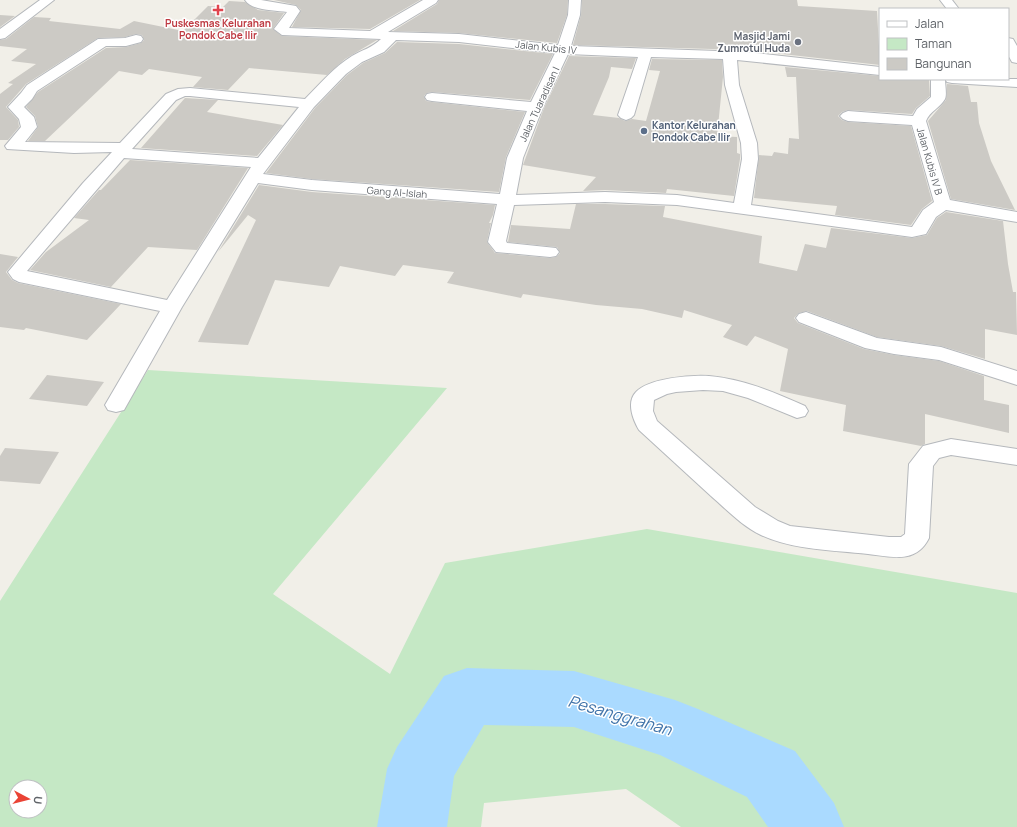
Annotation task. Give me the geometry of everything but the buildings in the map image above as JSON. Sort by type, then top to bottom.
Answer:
[{"type":"street","points":[[0,35],[48,0]]},
{"type":"street","name":"Jalan Kubis IV","points":[[251,0],[260,4],[292,9],[293,13],[281,29],[283,32],[459,38],[563,50],[779,58],[879,71]]},
{"type":"street","points":[[374,34],[432,0]]},
{"type":"street","name":"Jalan Tuaradisan I","points":[[550,252],[502,248],[497,242],[515,158],[536,107],[560,60],[574,15],[575,0]]},
{"type":"street","points":[[946,0],[952,8]]},
{"type":"street","points":[[116,405],[172,307],[258,171],[309,104],[341,71],[357,59],[379,49],[393,35]]},
{"type":"street","name":"Gang Al-Islah","points":[[136,39],[126,42],[103,42],[32,88],[28,96],[16,106],[26,117],[29,127],[13,146],[74,148],[117,147],[120,153],[258,171],[312,185],[506,200],[638,197],[691,201],[912,232],[920,230],[929,214],[942,204]]},
{"type":"street","points":[[1009,44],[1017,59]]},
{"type":"street","points":[[626,115],[645,54]]},
{"type":"street","points":[[730,55],[732,85],[749,143],[750,159],[742,209]]},
{"type":"street","name":"Jalan Kubis IV B","points":[[938,80],[938,98],[933,104],[922,112],[918,121],[924,134],[942,204]]},
{"type":"street","points":[[968,80],[1017,83]]},
{"type":"street","points":[[172,307],[26,278],[17,272],[84,192],[171,97],[183,92],[309,104]]},
{"type":"street","points":[[432,96],[536,107]]},
{"type":"street","points":[[848,116],[918,121]]},
{"type":"street","points":[[942,204],[1017,217]]},
{"type":"street","points":[[806,318],[872,343],[894,348],[941,354],[1017,378]]},
{"type":"street","points":[[797,411],[759,394],[734,386],[711,382],[670,385],[655,389],[644,397],[642,411],[647,425],[746,513],[769,528],[789,534],[889,547],[907,546],[916,538],[921,464],[932,452],[951,447],[1017,457]]},
{"type":"green space","points":[[148,370],[447,388],[273,594],[390,674],[445,563],[647,529],[1017,593],[1017,827],[681,827],[626,789],[484,803],[481,827],[0,827],[0,601]]},
{"type":"waterway","name":"Pesanggrahan","points":[[412,827],[421,769],[467,696],[574,699],[675,730],[771,774],[809,827]]},
{"type":"place","name":"Puskesmas Kelurahan Pondok Cabe Ilir","points":[[218,10]]},
{"type":"place","name":"Masjid Jami Zumrotul Huda","points":[[798,42]]},
{"type":"place","name":"Kantor Kelurahan Pondok Cabe Ilir","points":[[644,131]]}]
